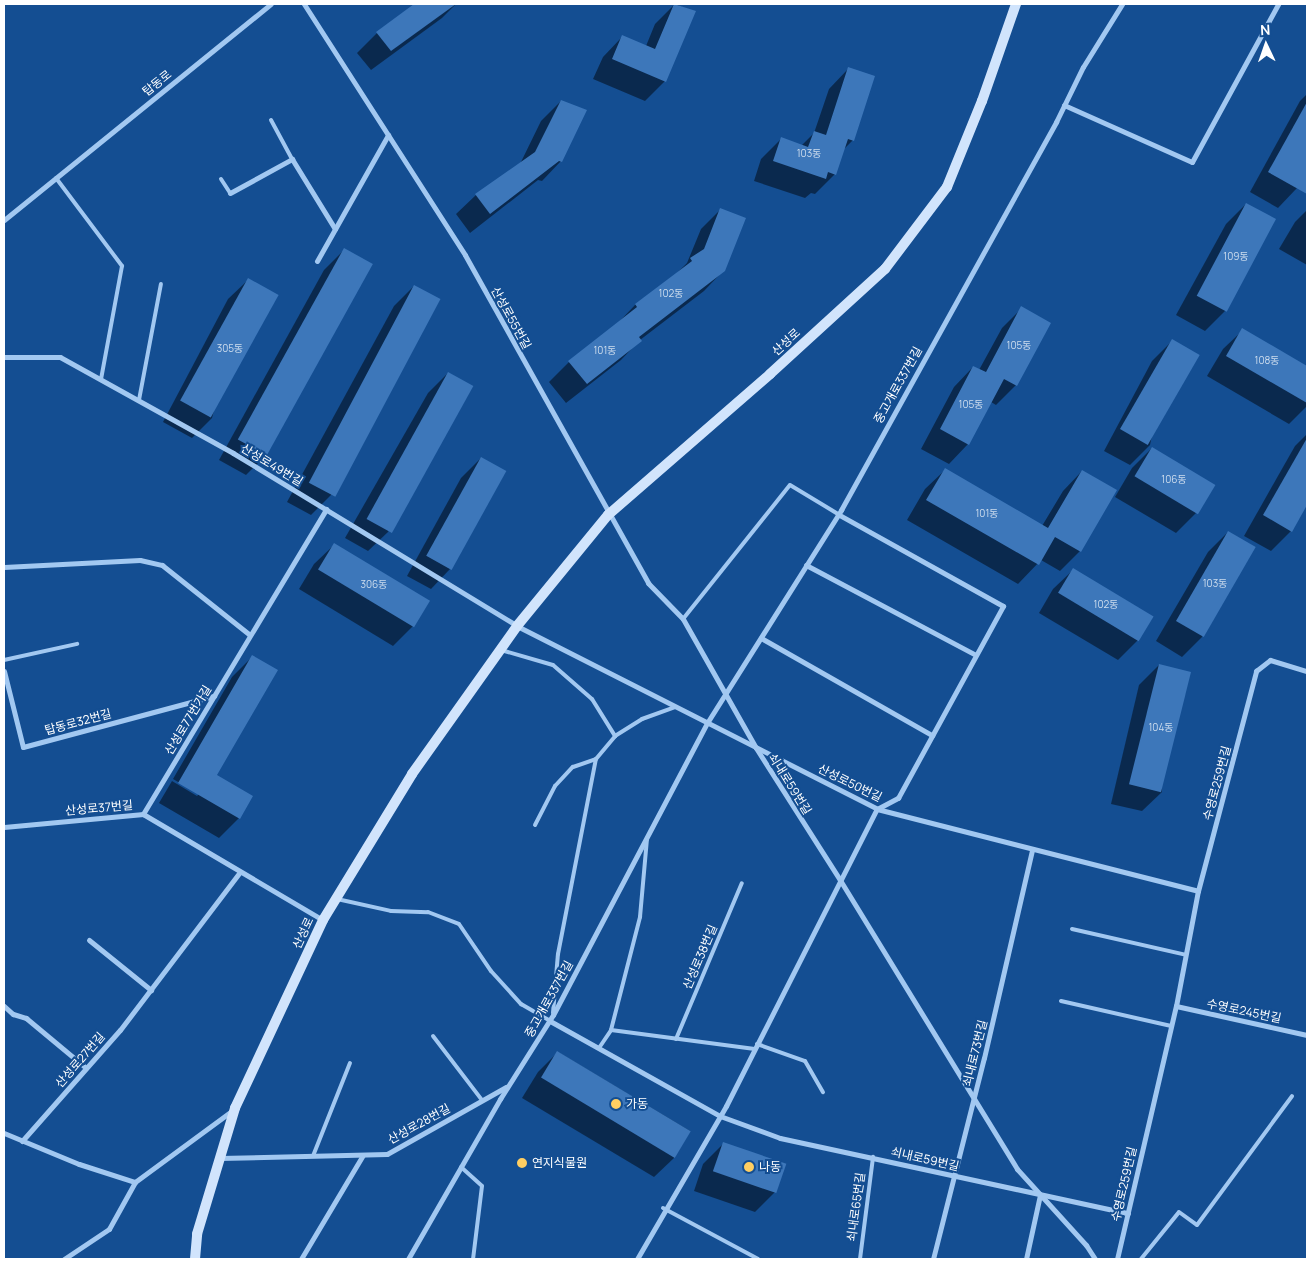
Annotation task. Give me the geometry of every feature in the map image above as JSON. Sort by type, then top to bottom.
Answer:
[{"type":"street","name":"탑동로","points":[[4,220],[271,4]]},
{"type":"street","name":"산성로55번길","points":[[304,4],[466,255],[608,515],[648,584],[683,619]]},
{"type":"street","name":"산성로","points":[[194,1259],[197,1234],[235,1108],[323,920],[412,774],[517,626],[608,515],[770,374],[885,269],[947,187],[982,101],[1016,4]]},
{"type":"street","name":"중고개로337번길","points":[[408,1259],[509,1085],[551,1018],[707,724],[838,514],[1083,68],[1122,4]]},
{"type":"street","points":[[1064,105],[1192,162],[1278,4]]},
{"type":"street","points":[[317,261],[388,135]]},
{"type":"street","points":[[230,193],[292,159],[335,229]]},
{"type":"street","name":"산성로49번길","points":[[4,358],[60,357],[233,453],[517,626]]},
{"type":"street","name":"산성로77번가길","points":[[143,814],[326,510]]},
{"type":"street","points":[[637,1259],[664,1209],[720,1116],[876,809],[898,798],[1003,606],[838,514]]},
{"type":"street","points":[[4,567],[140,560],[162,565],[250,635]]},
{"type":"street","points":[[806,565],[976,655]]},
{"type":"street","name":"쇠내로59번길","points":[[683,619],[756,748],[840,880],[933,1035],[974,1097],[1017,1169],[1095,1259]]},
{"type":"street","name":"산성로50번길","points":[[517,626],[876,809],[1032,850],[1198,890]]},
{"type":"street","points":[[761,638],[932,734]]},
{"type":"street","name":"수영로259번길","points":[[1117,1259],[1176,1006],[1198,890],[1256,671],[1270,660],[1307,671]]},
{"type":"street","name":"탑동로32번길","points":[[4,675],[23,747],[214,696]]},
{"type":"street","name":"산성로37번길","points":[[4,827],[143,814],[323,920]]},
{"type":"street","name":"쇠내로73번길","points":[[933,1259],[974,1097],[1032,850]]},
{"type":"street","points":[[89,940],[151,990],[240,872]]},
{"type":"street","name":"산성로27번길","points":[[22,1141],[151,990]]},
{"type":"street","points":[[4,1006],[13,1014],[26,1018],[86,1068]]},
{"type":"street","name":"수영로245번길","points":[[1176,1006],[1307,1034]]},
{"type":"street","name":"쇠내로59번길","points":[[551,1018],[599,1048],[720,1116],[780,1138],[1128,1213]]},
{"type":"street","name":"산성로28번길","points":[[220,1158],[386,1154],[509,1085]]},
{"type":"street","points":[[64,1259],[109,1229],[135,1182],[235,1108]]},
{"type":"street","points":[[4,1133],[79,1164],[135,1182]]},
{"type":"street","points":[[300,1259],[363,1155]]},
{"type":"street","points":[[1026,1259],[1040,1195]]},
{"type":"lane","points":[[270,120],[292,159]]},
{"type":"lane","points":[[56,178],[122,266],[100,379]]},
{"type":"lane","points":[[221,179],[230,193]]},
{"type":"lane","points":[[138,400],[161,284]]},
{"type":"lane","points":[[683,619],[790,485],[838,514]]},
{"type":"lane","points":[[4,660],[77,644]]},
{"type":"lane","points":[[501,650],[554,665],[592,699],[615,736]]},
{"type":"lane","points":[[336,899],[391,911],[428,912],[459,924],[491,971],[521,1004],[551,1018],[558,954],[596,759],[615,736],[642,718],[675,707]]},
{"type":"lane","points":[[535,825],[555,786],[573,767],[596,759]]},
{"type":"lane","name":"중고개로337번길","points":[[599,1048],[611,1030],[640,917],[647,836]]},
{"type":"lane","name":"산성로38번길","points":[[676,1039],[742,883]]},
{"type":"lane","points":[[1072,929],[1186,954]]},
{"type":"lane","points":[[1062,1001],[1171,1026]]},
{"type":"lane","points":[[611,1030],[756,1047],[805,1061],[823,1092]]},
{"type":"lane","points":[[433,1036],[482,1100]]},
{"type":"lane","points":[[313,1156],[350,1063]]},
{"type":"lane","points":[[1141,1259],[1179,1212],[1197,1225],[1292,1096]]},
{"type":"lane","name":"쇠내로65번길","points":[[860,1259],[873,1157]]},
{"type":"lane","points":[[461,1168],[482,1186],[473,1259]]},
{"type":"lane","points":[[664,1209],[758,1259]]},
{"type":"building","points":[[414,4],[456,4],[391,51],[376,32]]},
{"type":"building","points":[[674,4],[696,11],[666,82],[612,59],[622,35],[655,49]]},
{"type":"building","points":[[848,67],[875,76],[854,141],[848,139],[836,175],[828,172],[826,179],[773,161],[781,137],[808,147],[814,131],[826,135]]},
{"type":"building","points":[[561,100],[587,110],[562,162],[559,161],[490,214],[475,194],[535,152]]},
{"type":"building","points":[[1307,102],[1307,194],[1268,172]]},
{"type":"building","points":[[1246,203],[1276,219],[1227,312],[1197,296]]},
{"type":"building","points":[[720,208],[746,218],[725,271],[639,337],[642,341],[587,384],[568,361],[637,307],[635,304],[692,261],[690,258],[704,249]]},
{"type":"building","points":[[344,248],[373,264],[267,456],[238,440]]},
{"type":"building","points":[[248,278],[279,295],[211,417],[180,400]]},
{"type":"building","points":[[414,285],[440,299],[335,497],[309,483]]},
{"type":"building","points":[[1021,306],[1051,323],[1017,386],[1004,379],[969,445],[940,429],[973,366],[986,372]]},
{"type":"building","points":[[1242,328],[1307,366],[1307,403],[1226,356]]},
{"type":"building","points":[[1172,339],[1200,355],[1148,445],[1120,429]]},
{"type":"building","points":[[448,372],[473,386],[392,533],[367,519]]},
{"type":"building","points":[[1307,438],[1307,505],[1292,532],[1263,515]]},
{"type":"building","points":[[1152,447],[1215,485],[1198,514],[1134,476]]},
{"type":"building","points":[[481,457],[506,471],[452,570],[426,556]]},
{"type":"building","points":[[945,468],[1048,528],[1082,470],[1117,490],[1081,552],[1055,537],[1039,565],[926,500]]},
{"type":"building","points":[[1228,531],[1256,547],[1204,637],[1176,621]]},
{"type":"building","points":[[334,543],[430,601],[414,627],[318,570]]},
{"type":"building","points":[[1073,568],[1154,616],[1139,641],[1058,593]]},
{"type":"building","points":[[252,655],[278,670],[217,775],[253,796],[240,819],[178,783]]},
{"type":"building","points":[[1159,664],[1191,672],[1161,792],[1129,784]]},
{"type":"building","name":"가동","points":[[557,1051],[691,1131],[675,1158],[541,1078]]},
{"type":"building","name":"나동","points":[[723,1142],[786,1164],[776,1193],[713,1171]]},
{"type":"place","name":"가동","points":[[616,1104]]},
{"type":"place","name":"연지식물원","points":[[522,1163]]},
{"type":"place","name":"나동","points":[[749,1167]]}]
